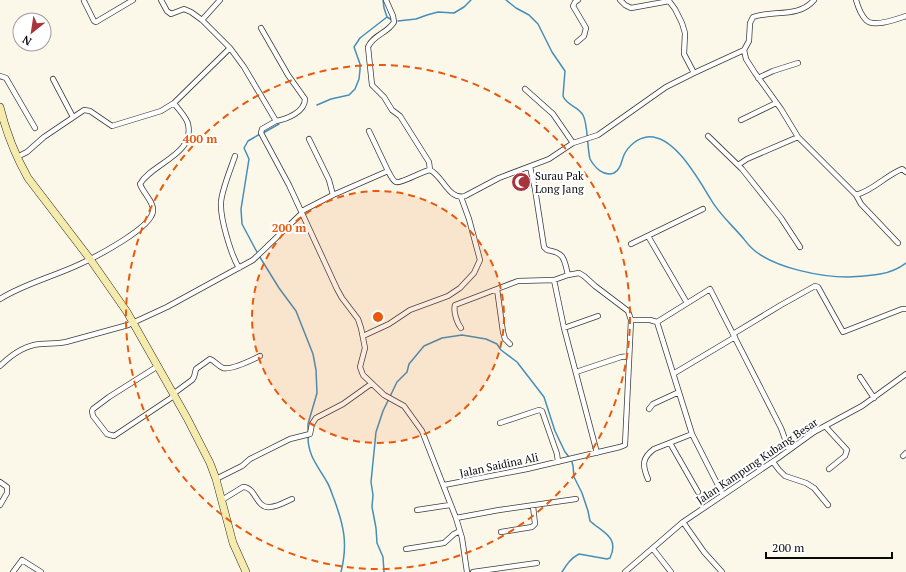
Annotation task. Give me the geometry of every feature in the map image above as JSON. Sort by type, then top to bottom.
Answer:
[{"type":"street","points":[[84,1],[94,21],[96,22],[133,0]]},
{"type":"street","points":[[161,0],[169,13],[174,14],[186,9],[195,14],[230,48],[244,67],[276,121]]},
{"type":"street","points":[[202,20],[220,0]]},
{"type":"street","points":[[386,0],[394,22],[391,27],[372,40],[368,46],[371,65],[371,81],[392,110],[400,116],[429,162],[430,170]]},
{"type":"street","points":[[577,42],[584,36],[586,28],[573,6],[574,2],[578,0]]},
{"type":"street","points":[[620,0],[631,8],[669,1],[682,23],[685,33],[684,54],[694,73]]},
{"type":"street","points":[[369,131],[392,179],[395,182],[400,182],[423,171],[430,170],[438,175],[451,192],[461,197],[499,178],[549,159],[573,144],[591,138],[606,130],[660,91],[694,73],[744,50],[749,41],[750,23],[753,17],[797,10],[806,7],[814,0]]},
{"type":"street","points":[[856,0],[862,15],[866,21],[870,23],[876,24],[906,16]]},
{"type":"street","points":[[261,28],[288,75],[305,99],[301,110],[262,128],[261,133],[289,185],[337,289],[358,319],[365,348],[360,370],[371,384],[390,399],[404,406],[418,425],[430,449],[460,531],[467,572]]},
{"type":"street","points":[[17,157],[27,152],[44,137],[87,110],[112,126],[161,112],[174,103],[230,48]]},
{"type":"street","points":[[744,50],[746,59],[798,137],[856,195],[861,204],[898,243]]},
{"type":"street","points":[[735,54],[739,54],[746,59]]},
{"type":"street","points":[[758,78],[773,71],[798,63]]},
{"type":"street","points":[[0,76],[6,78],[35,128]]},
{"type":"street","points":[[53,79],[74,117]]},
{"type":"street","points":[[525,89],[553,114],[573,144]]},
{"type":"street","points":[[0,299],[12,292],[80,265],[134,234],[145,224],[153,214],[153,207],[140,184],[148,174],[170,160],[176,154],[183,146],[188,136],[187,120],[174,103]]},
{"type":"street","points":[[741,120],[776,103]]},
{"type":"street","points":[[0,107],[6,130],[17,157],[28,178],[90,259],[134,323],[196,436],[216,479],[233,543],[246,572]]},
{"type":"street","points":[[708,136],[738,165],[781,218],[800,247]]},
{"type":"street","points":[[738,165],[747,159],[798,137]]},
{"type":"street","points":[[309,139],[328,180],[333,195]]},
{"type":"street","points":[[235,156],[220,204],[234,260],[239,268]]},
{"type":"street","points":[[530,167],[544,247],[547,250],[558,252],[561,255],[568,275]]},
{"type":"street","points":[[856,195],[870,191],[891,174],[905,169]]},
{"type":"street","points":[[0,366],[13,354],[36,344],[66,342],[134,323],[167,307],[253,260],[302,212],[333,195],[388,171]]},
{"type":"street","points":[[363,336],[389,324],[410,310],[448,296],[460,288],[474,273],[480,260],[469,219],[461,197]]},
{"type":"street","points":[[631,244],[703,209]]},
{"type":"street","points":[[648,236],[687,303]]},
{"type":"street","points":[[461,328],[454,309],[455,304],[518,281],[554,280],[579,273],[628,311],[631,320],[629,356],[621,357],[576,372]]},
{"type":"street","points":[[554,280],[564,328],[597,453]]},
{"type":"street","points":[[673,374],[781,305],[815,286],[818,287],[844,332],[874,319],[906,309]]},
{"type":"street","points":[[497,289],[503,332],[505,339],[510,344]]},
{"type":"street","points":[[631,320],[650,320],[656,322],[710,289],[781,428],[789,450]]},
{"type":"street","points":[[564,328],[598,316]]},
{"type":"street","points":[[656,322],[692,434],[723,495]]},
{"type":"street","points":[[158,366],[110,397],[92,411],[93,416],[107,434],[114,436],[174,395],[192,380],[196,369],[210,359],[221,367],[228,369],[246,362],[250,362],[260,356]]},
{"type":"street","name":"Jalan Saidina Ali","points":[[444,486],[558,462],[625,445],[629,356]]},
{"type":"street","name":"Jalan Kampung Kubang Besar","points":[[625,572],[683,522],[825,426],[874,398],[906,374]]},
{"type":"street","points":[[860,377],[874,398]]},
{"type":"street","points":[[216,479],[242,466],[250,459],[290,439],[310,434],[312,424],[316,418],[343,404],[371,384]]},
{"type":"street","points":[[649,409],[653,404],[679,392]]},
{"type":"street","points":[[500,423],[541,410],[557,454],[558,462]]},
{"type":"street","points":[[825,426],[847,450],[844,456],[829,469]]},
{"type":"street","points":[[648,479],[644,460],[646,456],[654,448],[692,434]]},
{"type":"street","points":[[670,443],[698,492]]},
{"type":"street","points":[[773,462],[785,476],[806,483],[814,488],[828,505]]},
{"type":"street","points":[[0,482],[7,487],[0,505]]},
{"type":"street","points":[[222,500],[243,487],[247,487],[260,504],[268,508],[292,499]]},
{"type":"street","points":[[456,518],[576,499]]},
{"type":"street","points":[[417,510],[450,505]]},
{"type":"street","points":[[501,532],[532,527],[535,524],[533,506]]},
{"type":"street","points":[[683,522],[704,552],[722,572]]},
{"type":"street","points":[[406,549],[444,544],[454,534],[460,531]]},
{"type":"street","points":[[653,549],[671,572]]},
{"type":"street","points":[[13,572],[22,560],[41,572]]},
{"type":"street","points":[[473,572],[537,563]]},
{"type":"waterway","points":[[383,0],[387,17],[392,20]]},
{"type":"waterway","points":[[398,21],[416,19],[438,12],[454,13],[464,7],[471,0]]},
{"type":"waterway","points":[[506,0],[516,8],[529,15],[538,24],[552,52],[565,71],[563,96],[567,102],[583,115],[586,124],[590,159],[594,166],[603,173],[614,173],[619,167],[628,149],[640,139],[647,137],[657,138],[676,150],[692,170],[721,214],[752,248],[764,257],[787,267],[837,277],[871,276],[893,271],[906,263]]},
{"type":"waterway","points":[[317,105],[331,99],[349,95],[355,89],[359,79],[360,64],[354,47],[360,38],[387,17]]},
{"type":"waterway","points":[[263,133],[279,124]]},
{"type":"waterway","points":[[260,134],[248,141],[244,148],[249,159],[241,209],[242,224],[279,288],[296,311],[313,354],[316,370],[317,393],[308,424],[308,430]]},
{"type":"waterway","points":[[384,572],[383,557],[377,543],[372,507],[373,495],[371,482],[376,432],[383,411],[397,382],[407,372],[409,364],[424,346],[442,338],[462,335],[486,339],[497,344],[501,350],[517,362],[544,397],[555,431],[565,452],[570,458]]},
{"type":"waterway","points":[[308,437],[308,444],[314,461],[329,486],[344,535],[344,553],[341,572]]},
{"type":"waterway","points":[[562,572],[569,562],[579,554],[607,559],[610,558],[613,551],[613,545],[608,536],[590,521],[582,493],[574,477],[572,462]]},
{"type":"place","name":"Surau Pak Long Jang","points":[[521,182]]}]
